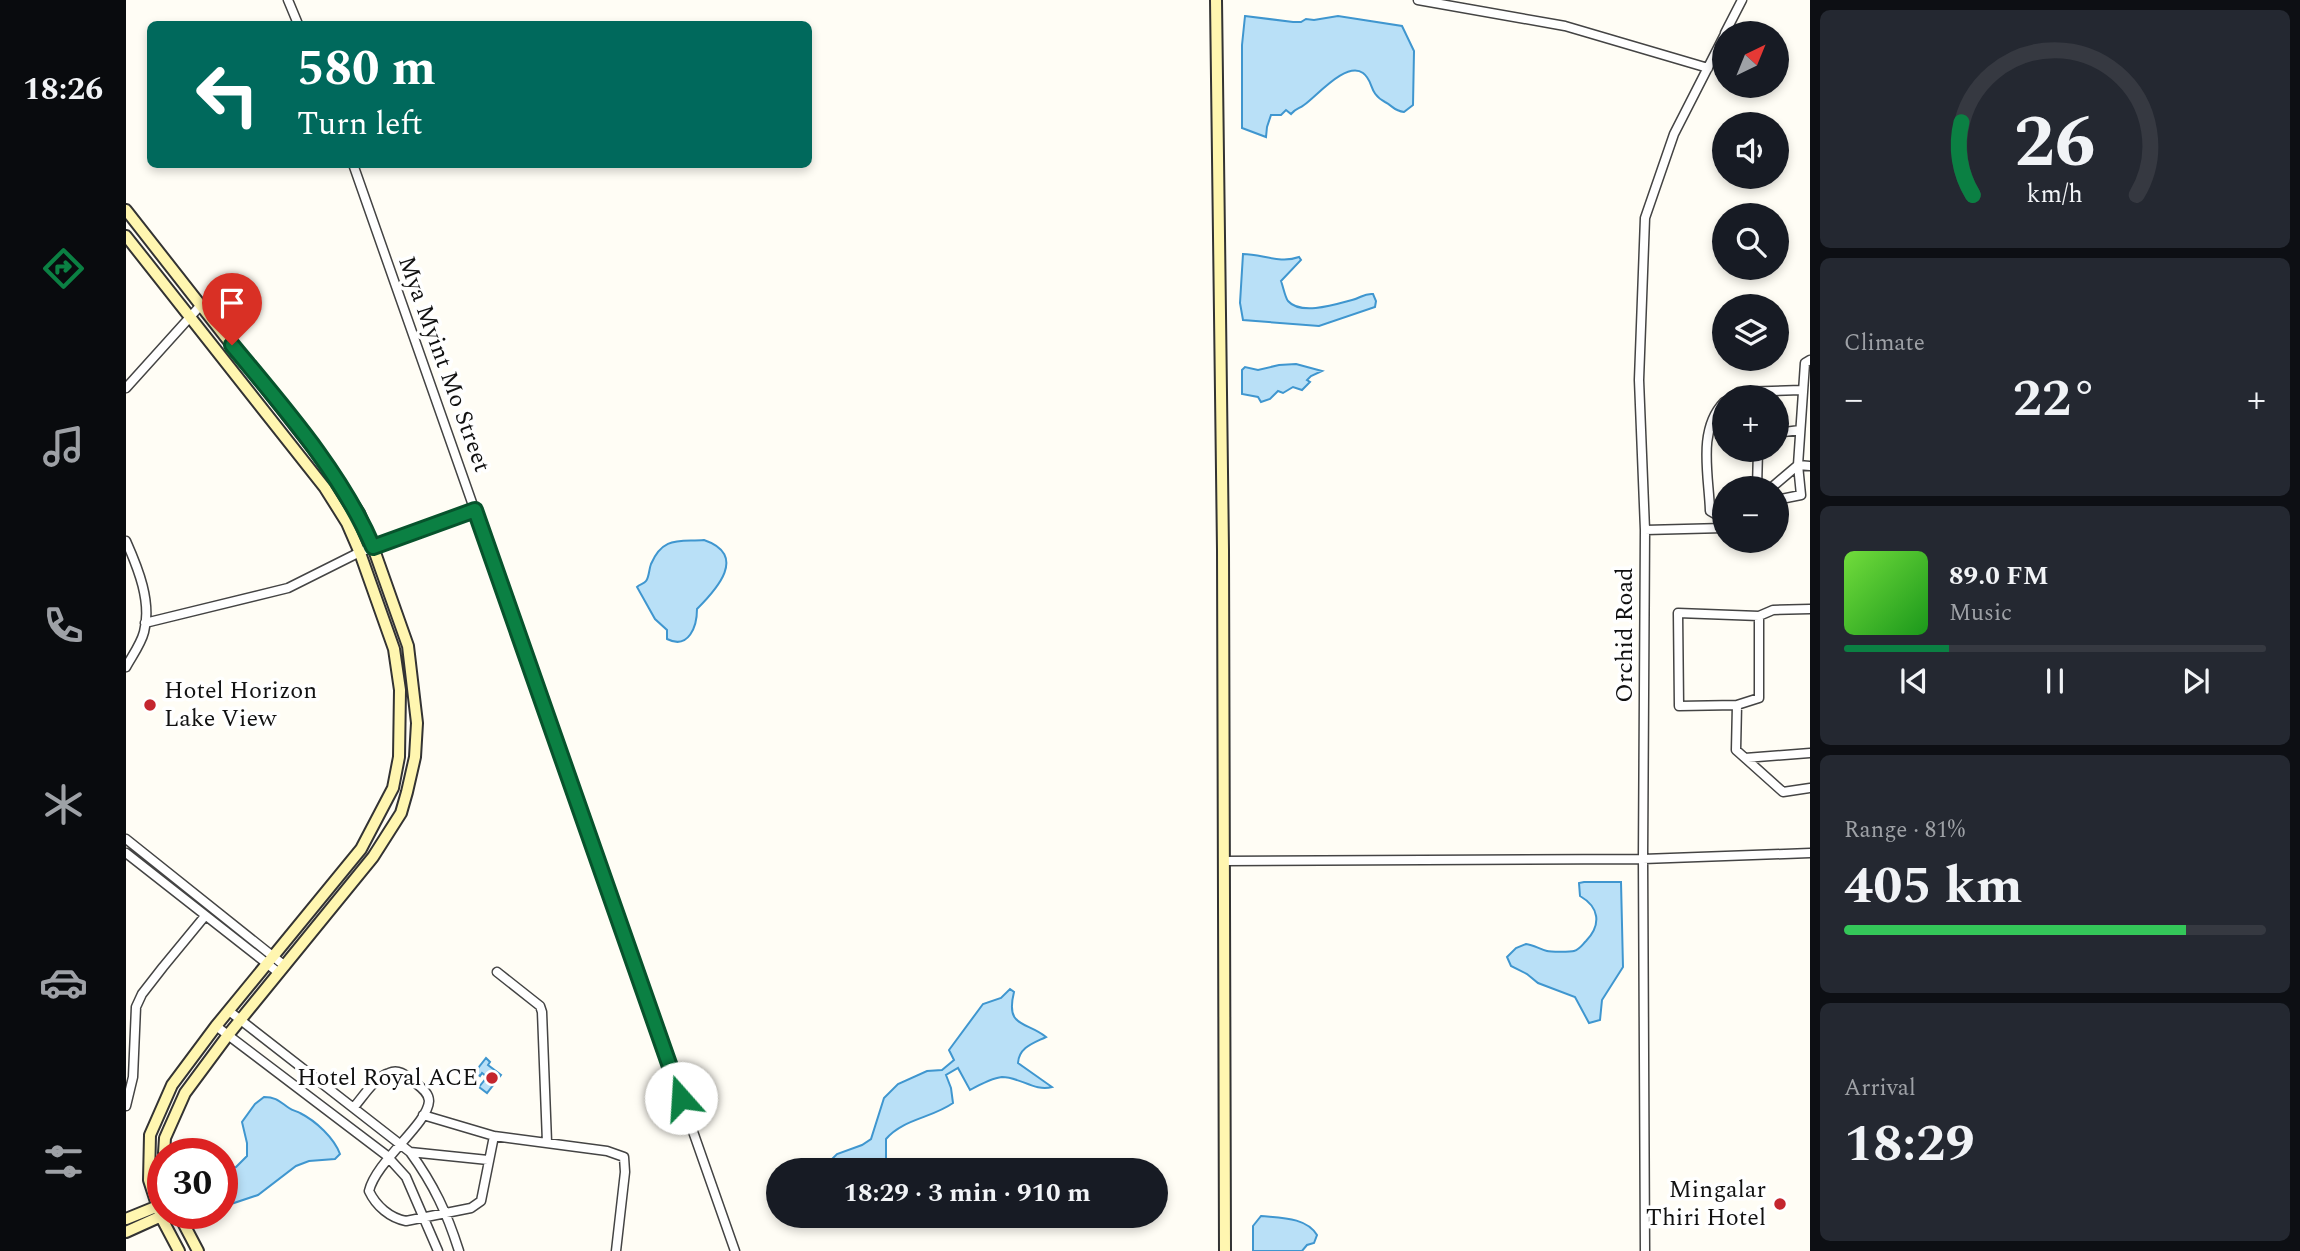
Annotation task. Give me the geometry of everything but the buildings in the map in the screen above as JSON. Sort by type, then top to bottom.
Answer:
[{"type":"main road","points":[[1216,0],[1225,1251]]},
{"type":"main road","points":[[126,210],[336,478],[359,513],[408,646],[417,723],[415,757],[401,813],[349,889],[228,1035],[185,1093],[165,1138]]},
{"type":"main road","points":[[126,236],[325,488],[347,523],[394,649],[400,690],[399,757],[393,788],[361,849],[216,1026],[172,1085],[150,1138]]},
{"type":"main road","points":[[126,1219],[147,1210]]},
{"type":"main road","points":[[126,1232],[147,1223]]},
{"type":"main road","points":[[170,1229],[179,1251]]},
{"type":"main road","points":[[186,1229],[198,1251]]},
{"type":"street","points":[[288,0],[297,21]]},
{"type":"street","points":[[1418,0],[1565,26],[1708,68]]},
{"type":"street","name":"Orchid Road","points":[[1732,21],[1742,0]]},
{"type":"street","name":"Orchid Road","points":[[1645,1251],[1645,530],[1640,380],[1645,218],[1674,134],[1712,60]]},
{"type":"street","name":"Mya Myint Mo Street","points":[[353,168],[735,1251]]},
{"type":"street","points":[[126,388],[200,306]]},
{"type":"street","points":[[1806,494],[1798,465],[1801,390],[1805,363],[1810,360]]},
{"type":"street","points":[[1789,390],[1801,390]]},
{"type":"street","points":[[1712,417],[1707,437],[1712,511]]},
{"type":"street","points":[[1789,431],[1800,430]]},
{"type":"street","points":[[1785,476],[1798,465],[1810,466]]},
{"type":"street","points":[[145,623],[288,589],[360,552],[475,510]]},
{"type":"street","points":[[1645,530],[1712,528]]},
{"type":"street","points":[[126,541],[137,565],[148,610],[144,634],[126,667]]},
{"type":"street","points":[[1759,616],[1759,698],[1737,705],[1679,706],[1678,613],[1759,616],[1773,610],[1810,609]]},
{"type":"street","points":[[1737,705],[1736,751],[1783,792],[1810,789]]},
{"type":"street","points":[[1745,758],[1810,752]]},
{"type":"street","points":[[126,839],[167,870],[282,969]]},
{"type":"street","points":[[126,853],[205,916],[271,960]]},
{"type":"street","points":[[1224,860],[1643,859],[1810,853]]},
{"type":"street","points":[[159,879],[167,870]]},
{"type":"street","points":[[126,1106],[132,1077],[136,1007],[156,976],[205,916]]},
{"type":"street","points":[[497,971],[540,1006],[542,1012],[547,1143]]},
{"type":"street","points":[[229,1011],[410,1153],[428,1177],[447,1214],[459,1251]]},
{"type":"street","points":[[216,1026],[388,1158],[406,1177],[438,1251]]},
{"type":"street","points":[[354,1107],[383,1075],[393,1071],[403,1073],[427,1094],[429,1101],[423,1115],[388,1158],[369,1191],[377,1205],[397,1219],[406,1221],[471,1208],[483,1199],[494,1136]]},
{"type":"street","points":[[423,1115],[494,1136],[607,1151],[624,1157],[625,1172],[616,1251]]},
{"type":"street","points":[[410,1153],[438,1153],[488,1160]]},
{"type":"water","points":[[1245,16],[1301,22],[1306,19],[1338,16],[1402,26],[1414,51],[1413,105],[1404,112],[1396,109],[1373,91],[1363,73],[1348,72],[1340,75],[1291,114],[1286,110],[1281,115],[1271,115],[1266,137],[1242,128],[1242,45]]},
{"type":"water","points":[[1243,254],[1278,259],[1299,257],[1301,260],[1281,281],[1288,301],[1301,308],[1319,308],[1370,294],[1373,294],[1376,301],[1375,307],[1319,326],[1243,320],[1240,303]]},
{"type":"water","points":[[1296,364],[1322,371],[1311,376],[1307,380],[1310,382],[1302,390],[1293,387],[1283,393],[1278,391],[1270,399],[1261,402],[1258,397],[1242,394],[1242,370],[1245,367],[1258,370]]},
{"type":"water","points":[[704,540],[717,546],[724,554],[724,573],[713,592],[697,609],[690,635],[675,642],[667,639],[667,630],[655,619],[637,587],[647,580],[651,564],[666,545],[679,541]]},
{"type":"water","points":[[1621,882],[1623,967],[1602,1000],[1600,1020],[1589,1023],[1575,997],[1538,983],[1511,966],[1507,957],[1516,948],[1526,944],[1552,952],[1572,951],[1581,947],[1591,935],[1596,922],[1591,905],[1580,896],[1579,883]]},
{"type":"water","points":[[1010,989],[1014,992],[1012,1012],[1015,1018],[1046,1037],[1024,1049],[1018,1063],[1052,1087],[1040,1088],[1002,1077],[970,1090],[958,1068],[946,1075],[953,1103],[893,1132],[886,1139],[886,1158],[833,1158],[871,1139],[884,1098],[898,1084],[927,1071],[942,1070],[954,1060],[949,1050],[983,1004],[1001,998]]},
{"type":"water","points":[[486,1058],[490,1062],[488,1065],[501,1075],[487,1093],[479,1087],[487,1077],[475,1072]]},
{"type":"water","points":[[264,1097],[275,1099],[299,1112],[329,1136],[340,1154],[335,1159],[309,1161],[296,1166],[258,1195],[238,1202],[238,1165],[247,1156],[242,1122],[255,1104]]},
{"type":"water","points":[[1261,1216],[1292,1219],[1306,1225],[1317,1235],[1314,1243],[1307,1245],[1302,1251],[1253,1251],[1253,1226]]},
{"type":"place","name":"Hotel Horizon Lake View","points":[[150,705]]},
{"type":"place","name":"Hotel Royal ACE","points":[[492,1078]]},
{"type":"place","name":"Mingalar Thiri Hotel","points":[[1780,1204]]},
{"type":"route","points":[[232,345],[336,478],[359,513],[373,547],[475,510],[681,1098]]}]
